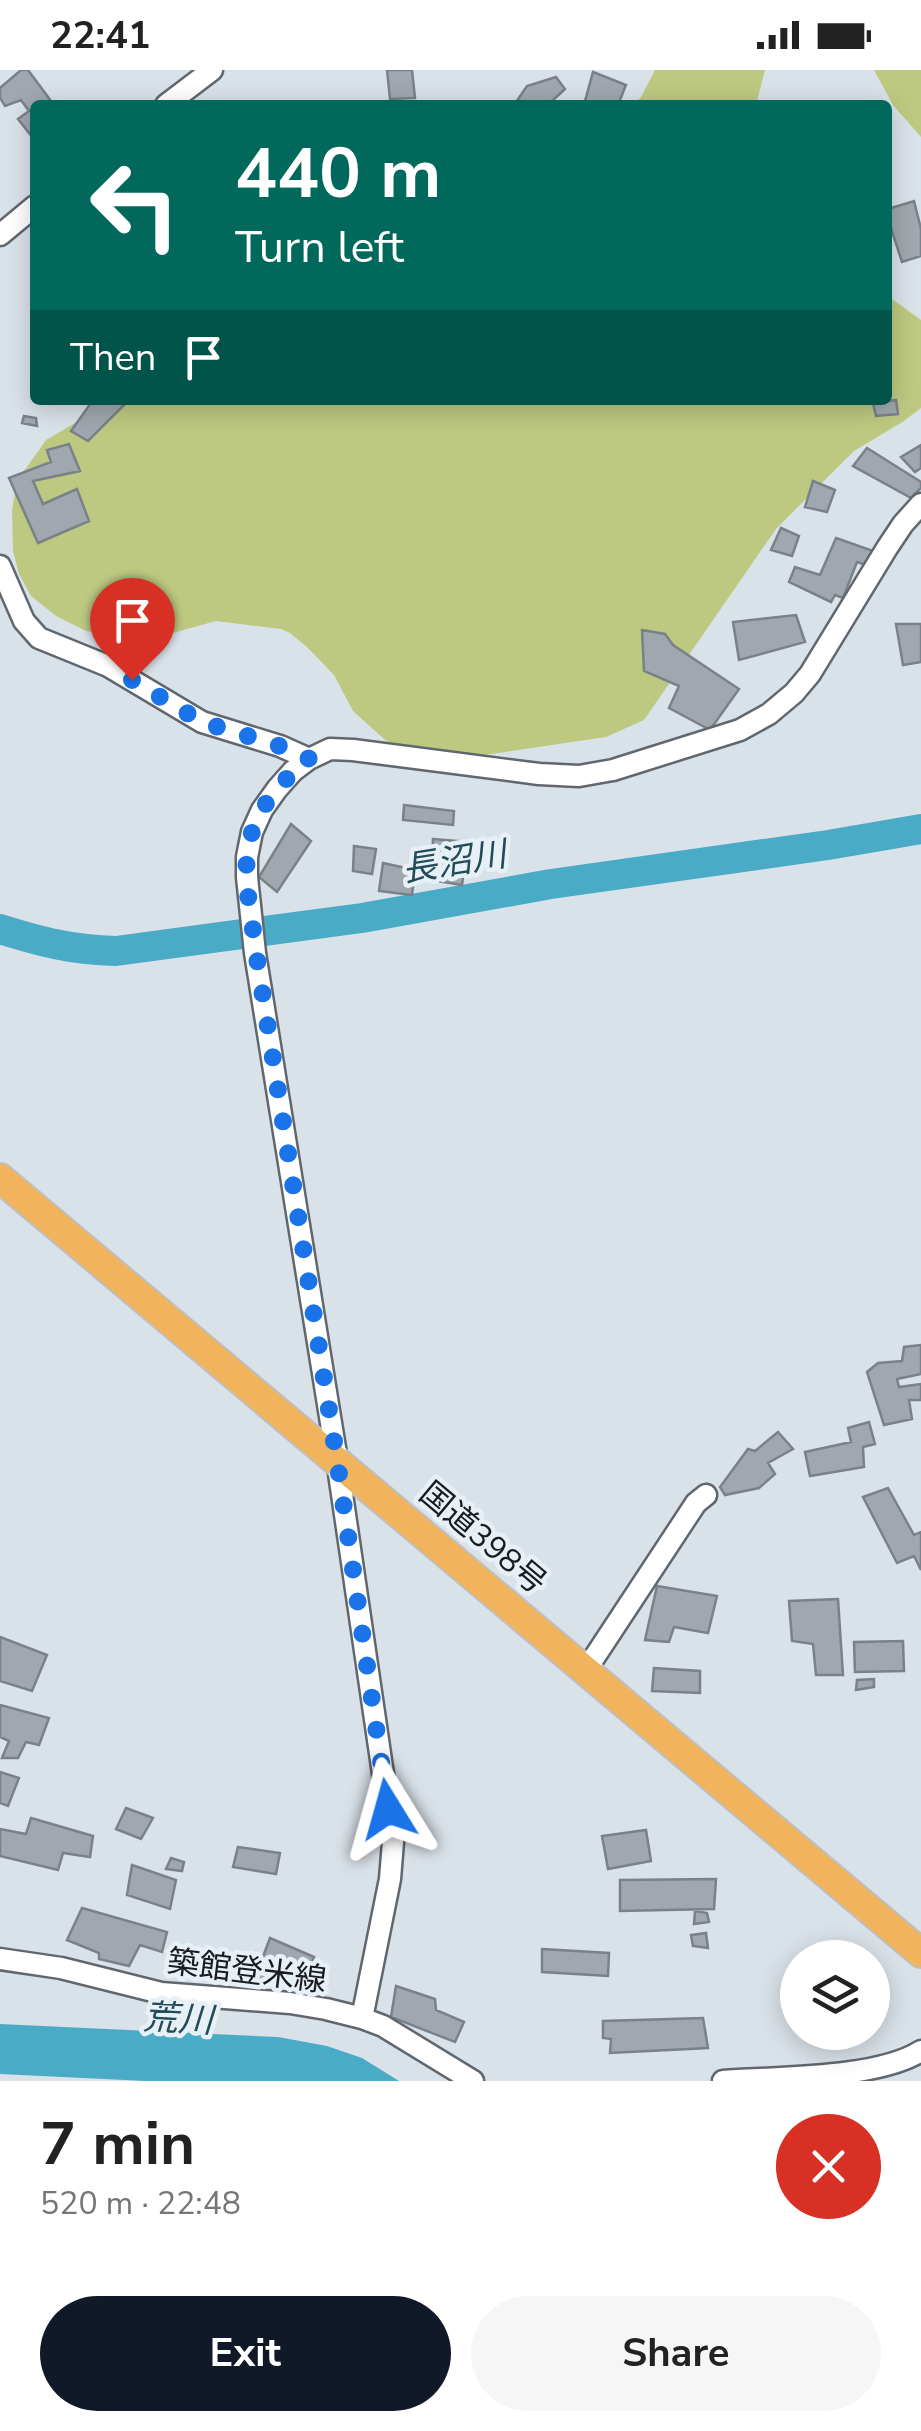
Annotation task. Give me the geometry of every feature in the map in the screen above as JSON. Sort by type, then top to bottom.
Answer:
[{"type":"highway","name":"国道398号","points":[[0,1178],[921,1953]]},
{"type":"street","points":[[173,100],[212,70]]},
{"type":"street","points":[[0,235],[30,210]]},
{"type":"street","points":[[362,2018],[390,1879],[393,1842],[256,952],[247,857],[252,832],[262,810],[293,771],[330,749],[578,776],[614,770],[740,730],[769,714],[810,674],[887,548],[921,504]]},
{"type":"street","points":[[0,566],[24,621],[39,638],[108,666],[202,722],[310,759]]},
{"type":"street","points":[[586,1670],[696,1503],[706,1495]]},
{"type":"street","name":"築館登米線","points":[[0,1959],[61,1968],[161,1992],[290,2002],[362,2018],[384,2026],[473,2081]]},
{"type":"street","points":[[723,2081],[861,2076],[921,2051]]},
{"type":"green space","points":[[655,70],[765,70],[757,100],[638,100]]},
{"type":"green space","points":[[874,70],[921,70],[921,137],[892,100]]},
{"type":"green space","points":[[892,299],[921,320],[921,408],[854,451],[776,529],[644,720],[606,737],[444,761],[412,756],[384,739],[353,711],[334,675],[308,648],[281,629],[216,621],[169,634],[106,634],[86,631],[56,616],[31,596],[13,551],[12,510],[17,481],[46,440],[106,405],[892,405]]},
{"type":"water","points":[[0,2024],[278,2037],[327,2046],[362,2058],[399,2081],[146,2081],[0,2074]]},
{"type":"building","points":[[21,70],[28,70],[50,100],[30,100],[30,134],[18,119],[29,111],[21,100],[5,106],[0,88]]},
{"type":"building","points":[[387,70],[412,70],[415,98],[390,99]]},
{"type":"building","points":[[593,72],[626,85],[620,100],[585,100]]},
{"type":"building","points":[[556,77],[565,89],[553,100],[517,100],[527,86]]},
{"type":"building","points":[[914,201],[921,229],[921,256],[902,262],[892,231],[892,208]]},
{"type":"building","points":[[896,400],[898,414],[876,416],[873,405],[892,405]]},
{"type":"building","points":[[89,405],[124,405],[88,441],[71,431]]},
{"type":"building","points":[[24,416],[36,418],[37,426],[22,423]]},
{"type":"building","points":[[69,444],[80,471],[33,481],[43,504],[77,489],[89,521],[38,543],[9,478],[51,462],[47,450]]},
{"type":"building","points":[[921,445],[921,468],[915,472],[901,457]]},
{"type":"building","points":[[867,448],[921,482],[921,488],[911,498],[853,466]]},
{"type":"building","points":[[813,481],[835,490],[827,512],[805,507]]},
{"type":"building","points":[[781,528],[799,536],[792,556],[771,550]]},
{"type":"building","points":[[836,538],[873,551],[866,565],[857,562],[843,598],[835,595],[831,602],[789,582],[795,567],[820,575]]},
{"type":"building","points":[[796,615],[805,642],[739,660],[733,622]]},
{"type":"building","points":[[896,624],[921,624],[921,662],[903,665]]},
{"type":"building","points":[[642,630],[665,634],[673,645],[739,689],[710,730],[669,708],[679,686],[644,671]]},
{"type":"building","points":[[404,805],[454,811],[453,825],[403,820]]},
{"type":"building","points":[[291,824],[311,841],[277,892],[259,877]]},
{"type":"building","points":[[433,839],[468,842],[462,885],[431,880]]},
{"type":"building","points":[[354,846],[376,849],[372,874],[353,871]]},
{"type":"building","points":[[383,863],[415,870],[412,895],[379,891]]},
{"type":"building","points":[[921,1345],[921,1374],[897,1379],[899,1387],[921,1384],[921,1400],[909,1400],[912,1419],[884,1425],[867,1372],[878,1363],[902,1361],[904,1347]]},
{"type":"building","points":[[869,1422],[875,1444],[863,1447],[864,1467],[810,1476],[805,1452],[851,1442],[848,1428]]},
{"type":"building","points":[[778,1432],[793,1449],[768,1463],[775,1474],[759,1488],[725,1495],[720,1487],[748,1449],[755,1451]]},
{"type":"building","points":[[888,1488],[914,1535],[921,1532],[921,1570],[914,1556],[897,1563],[863,1497]]},
{"type":"building","points":[[657,1586],[717,1596],[708,1633],[674,1627],[669,1642],[645,1640]]},
{"type":"building","points":[[838,1599],[843,1675],[816,1675],[813,1644],[792,1641],[789,1601]]},
{"type":"building","points":[[0,1637],[47,1655],[32,1691],[0,1681]]},
{"type":"building","points":[[903,1641],[904,1671],[855,1672],[854,1642]]},
{"type":"building","points":[[654,1668],[700,1671],[700,1693],[652,1691]]},
{"type":"building","points":[[874,1679],[874,1687],[856,1690],[857,1680]]},
{"type":"building","points":[[0,1705],[49,1718],[39,1745],[26,1742],[18,1758],[2,1758],[9,1741],[0,1737]]},
{"type":"building","points":[[0,1772],[19,1778],[8,1806],[0,1803]]},
{"type":"building","points":[[126,1808],[153,1818],[141,1839],[116,1829]]},
{"type":"building","points":[[31,1818],[93,1836],[90,1857],[63,1853],[58,1870],[0,1856],[0,1829],[26,1834]]},
{"type":"building","points":[[646,1830],[651,1861],[608,1869],[602,1836]]},
{"type":"building","points":[[238,1847],[280,1853],[276,1874],[233,1867]]},
{"type":"building","points":[[171,1858],[184,1862],[182,1871],[166,1869]]},
{"type":"building","points":[[132,1865],[176,1880],[170,1909],[127,1895]]},
{"type":"building","points":[[716,1879],[714,1909],[620,1911],[620,1880]]},
{"type":"building","points":[[82,1908],[167,1932],[162,1952],[140,1945],[129,1966],[99,1959],[99,1953],[67,1940]]},
{"type":"building","points":[[695,1911],[707,1913],[709,1922],[694,1924]]},
{"type":"building","points":[[706,1933],[708,1948],[693,1946],[691,1935]]},
{"type":"building","points":[[270,1938],[314,1957],[302,1988],[255,1978]]},
{"type":"building","points":[[542,1949],[609,1953],[608,1976],[542,1972]]},
{"type":"building","points":[[396,1986],[435,1999],[436,2010],[464,2022],[455,2042],[391,2017]]},
{"type":"building","points":[[703,2018],[708,2048],[610,2053],[611,2039],[603,2038],[603,2021]]},
{"type":"waterway","name":"長沼川","points":[[0,929],[57,944],[116,951],[362,918],[551,884],[921,829]]},
{"type":"route","points":[[132,680],[202,722],[310,759],[293,771],[262,810],[252,832],[247,877],[388,1809]]},
{"type":"water label","name":"荒川","points":[[178,2019]]}]
